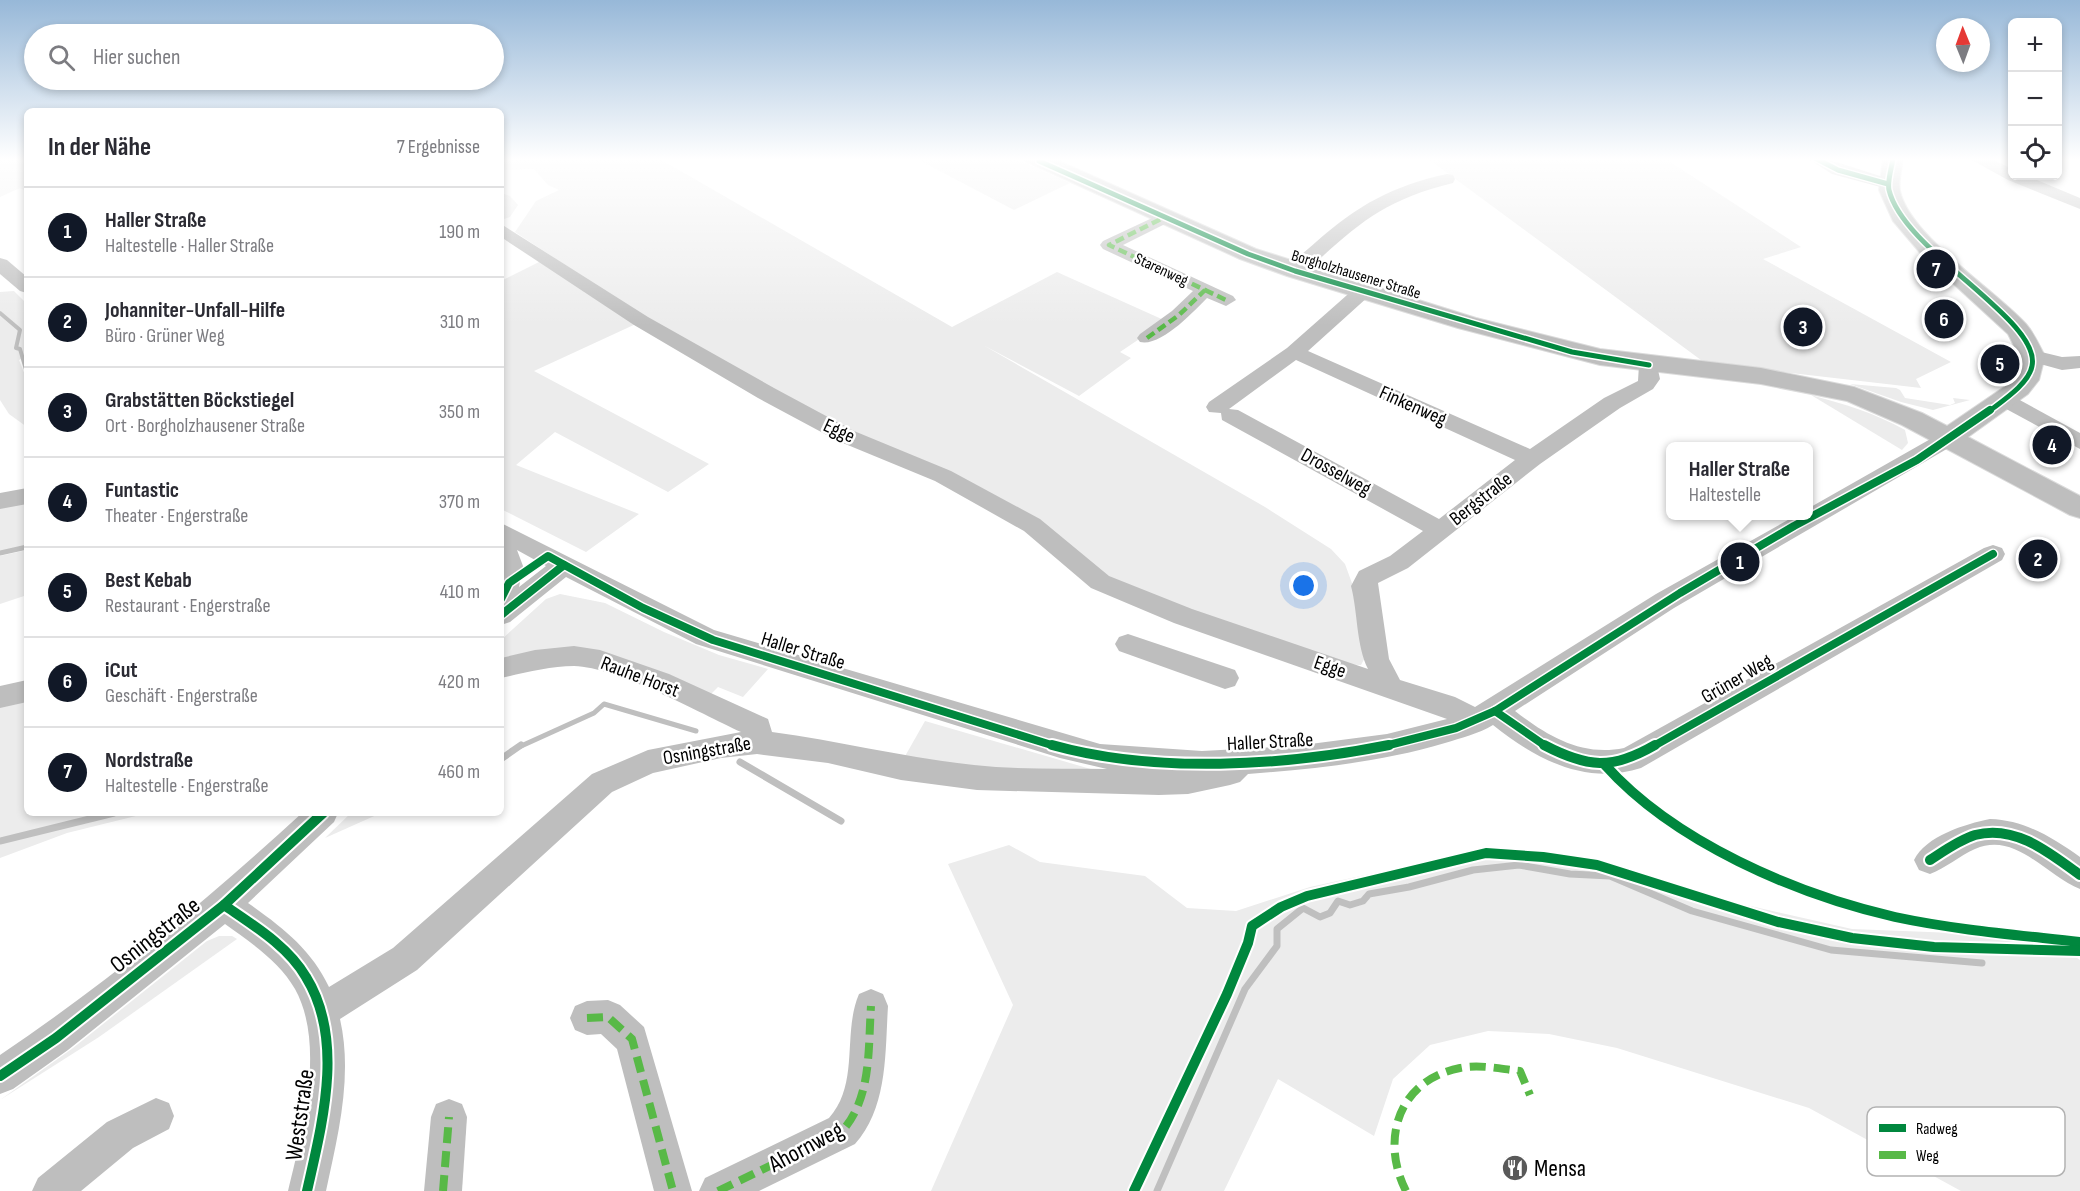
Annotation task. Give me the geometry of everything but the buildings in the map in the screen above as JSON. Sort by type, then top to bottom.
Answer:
[{"type":"main road","name":"Borgholzhausener Straße","points":[[1157,214],[1294,271],[1572,352],[1649,365],[1761,376],[1819,386],[1890,408],[2080,508]]},
{"type":"main road","points":[[1900,214],[1912,232],[2008,317],[2033,357],[2033,367],[2027,379],[2005,399],[1950,438]]},
{"type":"street","points":[[1294,271],[1359,214]]},
{"type":"street","name":"Starenweg","points":[[1165,217],[1109,245],[1226,300]]},
{"type":"street","name":"Egge","points":[[504,231],[641,321],[766,393],[846,435],[943,476],[1032,525],[1100,582],[1183,616],[1349,674],[1484,717]]},
{"type":"street","points":[[0,264],[23,284]]},
{"type":"street","points":[[0,288],[23,284]]},
{"type":"street","name":"Starenweg","points":[[1147,338],[1179,315],[1205,290]]},
{"type":"street","points":[[1294,352],[1362,292]]},
{"type":"street","name":"Drosselweg","points":[[1294,352],[1224,411],[1441,530]]},
{"type":"street","name":"Finkenweg","points":[[1294,352],[1532,459]]},
{"type":"street","points":[[2033,357],[2059,363],[2080,362]]},
{"type":"street","name":"Bergstraße","points":[[1390,687],[1376,659],[1365,581],[1373,574],[1400,562],[1532,459],[1612,403],[1646,385],[1650,379],[1649,365]]},
{"type":"street","points":[[2005,399],[2080,442]]},
{"type":"street","name":"Haller Straße","points":[[1813,516],[1950,438]]},
{"type":"street","points":[[0,501],[24,497]]},
{"type":"street","name":"Haller Straße","points":[[504,533],[705,637],[1060,746],[1111,758],[1235,761],[1312,756],[1364,749],[1446,732],[1484,717],[1665,601],[1807,520]]},
{"type":"street","points":[[504,550],[512,565],[505,591]]},
{"type":"street","name":"Grüner Weg","points":[[1484,717],[1546,748],[1591,763],[1618,764],[1631,759],[1823,648],[1993,554]]},
{"type":"street","points":[[505,591],[556,560]]},
{"type":"street","points":[[504,612],[556,560]]},
{"type":"street","points":[[1160,655],[1183,616]]},
{"type":"street","points":[[1128,644],[1225,678]]},
{"type":"street","name":"Rauhe Horst","points":[[504,667],[545,659],[574,657],[600,660],[659,682],[758,727],[757,742]]},
{"type":"street","points":[[1349,674],[1361,671],[1376,659]]},
{"type":"street","points":[[0,697],[24,692]]},
{"type":"street","name":"Osningstraße","points":[[323,1010],[405,959],[602,783],[648,762],[721,746],[757,742],[819,750],[900,768],[977,778],[1188,782],[1230,773],[1236,769],[1235,761]]},
{"type":"street","name":"Osningstraße","points":[[0,1076],[56,1038],[224,905],[320,816]]},
{"type":"street","points":[[1930,860],[1974,835],[2006,834],[2041,847],[2080,875]]},
{"type":"street","name":"Weststraße","points":[[224,905],[288,953],[308,981],[323,1010],[328,1078],[318,1143],[307,1191]]},
{"type":"street","name":"Ahornweg","points":[[718,1191],[842,1131],[851,1124],[865,1078],[871,1006]]},
{"type":"street","points":[[587,1018],[608,1017],[632,1039],[674,1191]]},
{"type":"street","points":[[51,1191],[120,1135],[156,1116]]},
{"type":"street","points":[[443,1191],[449,1117]]},
{"type":"shaded area","points":[[504,214],[512,214],[504,219]]},
{"type":"shaded area","points":[[527,214],[755,214],[952,327],[1057,272],[1166,321],[1120,352],[1131,358],[1079,396],[983,345],[1265,507],[1331,549],[1345,564],[1365,619],[1368,652],[1361,665],[1334,664],[1106,579],[1037,523],[850,432],[647,319],[515,232]]},
{"type":"shaded area","points":[[1502,214],[1750,214],[1801,247],[1763,259],[1951,362],[1916,379],[1921,388],[1705,363]]},
{"type":"shaded area","points":[[543,260],[638,323],[534,371],[709,464],[668,492],[555,432],[516,465],[639,514],[586,552],[504,511],[504,280]]},
{"type":"shaded area","points":[[14,291],[24,301],[24,358],[19,360],[24,372],[24,425],[9,414],[0,400],[0,292]]},
{"type":"shaded area","points":[[1850,384],[1896,388],[1905,398],[1950,405],[1955,403],[1953,398],[1970,400],[1933,410],[1901,402]]},
{"type":"shaded area","points":[[1811,395],[1894,424],[1905,430],[1908,443],[1902,450]]},
{"type":"shaded area","points":[[24,499],[24,547],[0,552],[0,504]]},
{"type":"shaded area","points":[[24,551],[24,596],[0,604],[0,556]]},
{"type":"shaded area","points":[[560,594],[605,603],[664,632],[719,655],[768,669],[743,697],[718,687],[709,696],[583,650],[504,663],[504,637],[546,599]]},
{"type":"shaded area","points":[[24,696],[24,816],[136,816],[67,833],[0,858],[0,701]]},
{"type":"shaded area","points":[[925,721],[1101,772],[978,769],[904,758]]},
{"type":"shaded area","points":[[348,816],[374,816],[325,838]]},
{"type":"shaded area","points":[[1009,845],[1040,862],[1145,876],[1187,908],[1236,911],[1310,887],[1485,849],[1541,852],[1616,866],[1720,899],[1852,929],[1954,933],[2057,944],[2080,960],[2080,1191],[1961,1191],[1934,1176],[2065,1176],[2065,1107],[1867,1107],[1867,1140],[1809,1108],[1617,1048],[1549,1034],[1488,1031],[1430,1045],[1393,1079],[1374,1136],[1278,1079],[1224,1191],[931,1191],[1013,1005],[948,864]]},
{"type":"shaded area","points":[[219,936],[232,936],[237,939],[99,1037],[0,1100],[73,1048],[207,941]]},
{"type":"waterway","points":[[0,313],[20,330],[16,348],[20,349],[24,363]]},
{"type":"waterway","points":[[0,553],[24,548]]},
{"type":"waterway","points":[[519,747],[594,713],[604,704],[696,731]]},
{"type":"waterway","points":[[504,757],[521,745]]},
{"type":"waterway","points":[[740,762],[841,821]]},
{"type":"waterway","points":[[0,841],[102,816]]},
{"type":"waterway","points":[[1157,1191],[1245,989],[1277,946],[1277,929],[1303,908],[1320,917],[1330,913],[1338,901],[1350,905],[1363,901],[1369,894],[1409,887],[1473,870],[1519,865],[1570,874],[1610,876],[1692,911],[1831,950],[1982,963]]},
{"type":"marked path","points":[[1147,338],[1179,315],[1205,290],[1109,245],[1165,217]]},
{"type":"marked path","points":[[1205,290],[1226,300]]},
{"type":"marked path","points":[[718,1191],[842,1131],[851,1121],[863,1091],[871,1006]]},
{"type":"marked path","points":[[587,1018],[608,1017],[632,1039],[673,1191]]},
{"type":"marked path","points":[[1406,1191],[1397,1173],[1393,1154],[1394,1135],[1399,1117],[1408,1100],[1421,1087],[1437,1076],[1456,1069],[1488,1067],[1520,1071],[1530,1095]]},
{"type":"marked path","points":[[443,1191],[449,1117]]},
{"type":"cycle path","points":[[1157,214],[1248,254],[1295,271],[1572,352],[1649,365]]},
{"type":"cycle path","points":[[1813,515],[1917,460],[1958,433],[2019,386],[2033,365],[2028,343],[2010,319],[1924,244],[1900,214]]},
{"type":"cycle path","points":[[504,593],[509,583],[548,556],[643,608],[713,640],[1036,740],[1074,751],[1113,758],[1156,761],[1256,761],[1361,751],[1410,741],[1456,728],[1495,711],[1718,570],[1804,520]]},
{"type":"cycle path","points":[[1495,711],[1525,734],[1558,753],[1594,763],[1613,763],[1631,759],[1823,648],[1993,554]]},
{"type":"cycle path","points":[[504,613],[564,565]]},
{"type":"cycle path","points":[[1605,765],[1626,789],[1655,812],[1688,833],[1725,853],[1802,887],[1869,910],[1921,922],[2080,942]]},
{"type":"cycle path","points":[[0,1076],[56,1038],[224,905],[320,816]]},
{"type":"cycle path","points":[[1930,860],[1969,837],[1990,832],[2004,833],[2031,842],[2080,875]]},
{"type":"cycle path","points":[[1134,1191],[1227,994],[1248,943],[1252,926],[1281,907],[1307,896],[1486,853],[1543,857],[1597,865],[1778,922],[1852,938],[1934,947],[2080,951]]},
{"type":"cycle path","points":[[224,905],[286,952],[306,976],[319,1004],[326,1034],[325,1098],[307,1191]]},
{"type":"place","name":"Nordstraße","points":[[1936,269]]},
{"type":"place","name":"iCut","points":[[1944,319]]},
{"type":"place","name":"Grabstätten Böckstiegel","points":[[1803,327]]},
{"type":"place","name":"Best Kebab","points":[[2000,364]]},
{"type":"place","name":"Funtastic","points":[[2052,445]]},
{"type":"place","name":"Johanniter-Unfall-Hilfe","points":[[2038,559]]},
{"type":"place","name":"Haller Straße","points":[[1740,562]]},
{"type":"place","name":"Mensa","points":[[1515,1168]]}]
